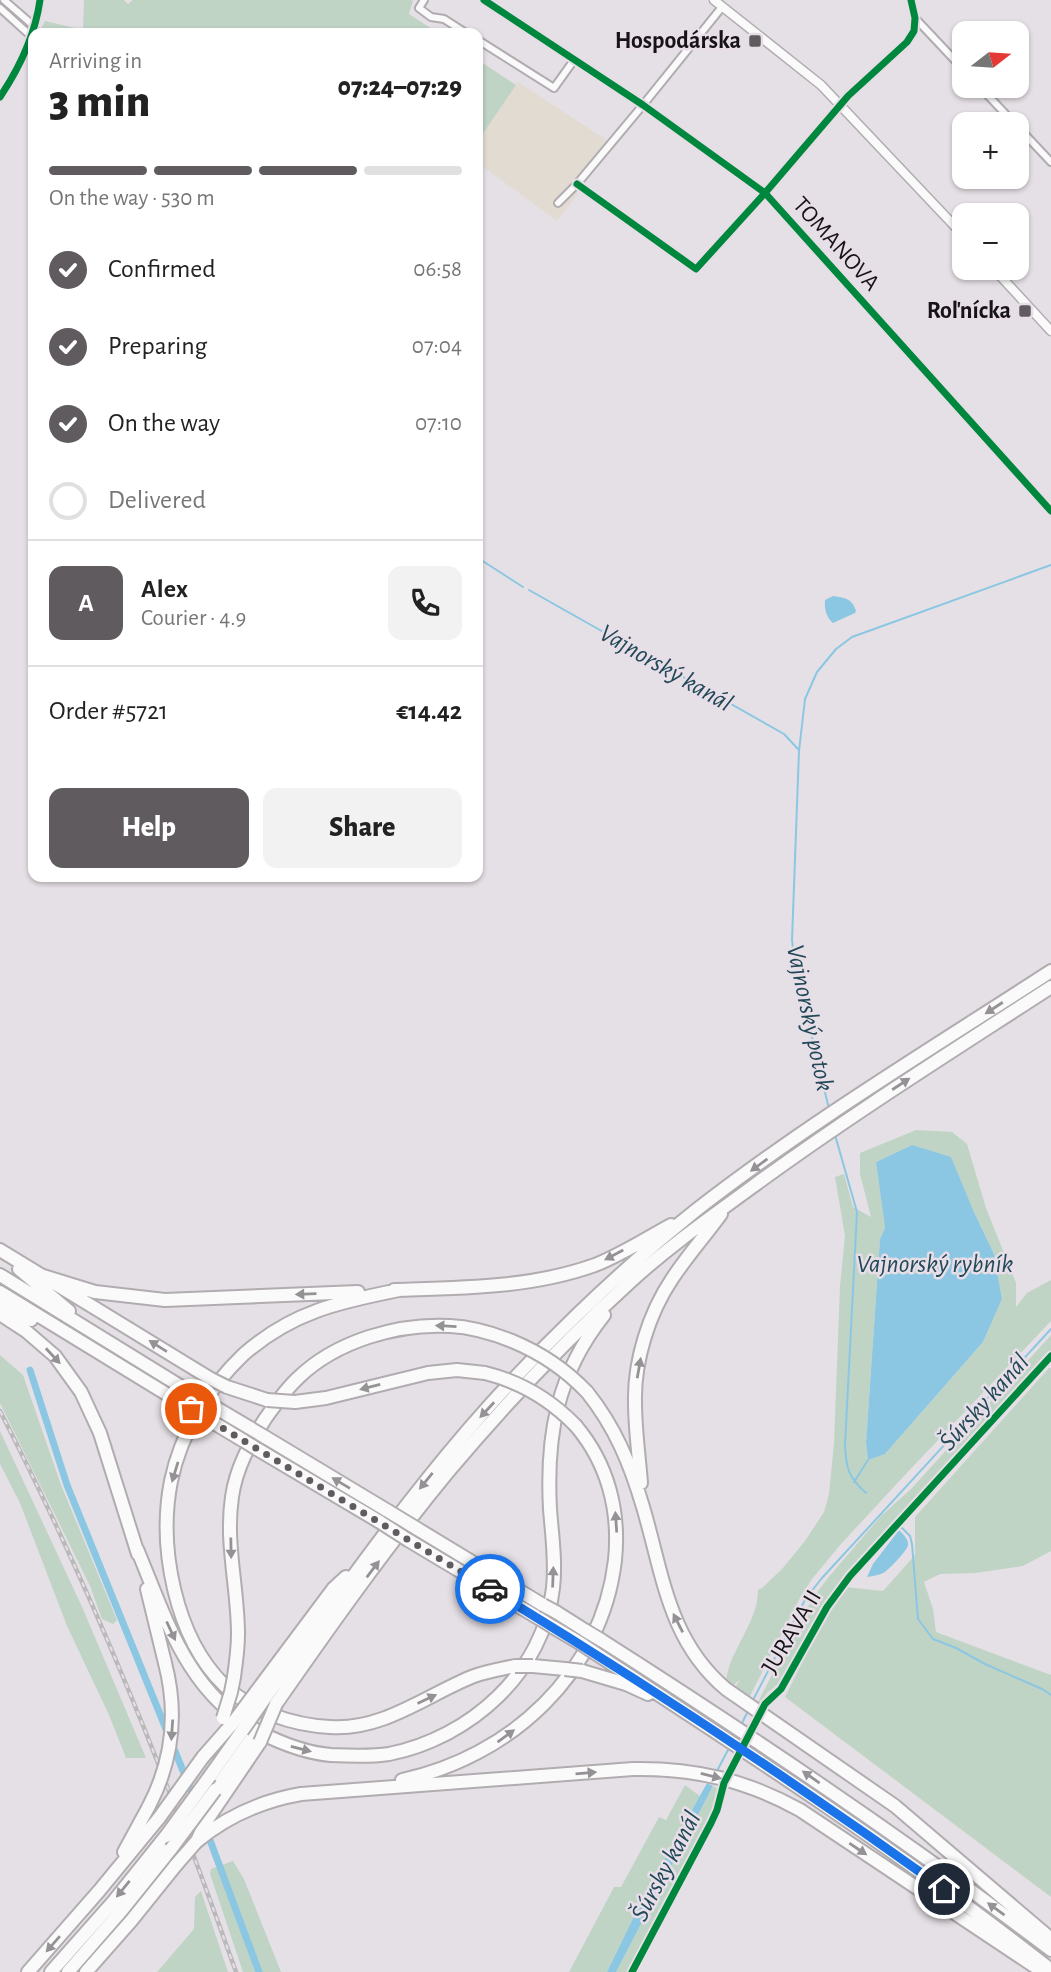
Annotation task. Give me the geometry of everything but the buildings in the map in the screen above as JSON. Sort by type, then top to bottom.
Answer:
[{"type":"highway","points":[[51,1972],[113,1902],[166,1836],[369,1555],[469,1428],[572,1321],[696,1211],[814,1124],[1051,971]]},
{"type":"highway","points":[[196,1842],[217,1797],[242,1731],[265,1698],[351,1598],[447,1473],[580,1329],[679,1241],[818,1139],[1051,987]]},
{"type":"highway","points":[[726,1206],[670,1282],[655,1310],[638,1368],[636,1436],[644,1508],[671,1610],[700,1662],[715,1680],[895,1806],[1051,1939]]},
{"type":"highway","points":[[40,1275],[95,1292],[165,1300],[502,1284],[559,1276],[597,1264],[696,1211]]},
{"type":"highway","points":[[0,1252],[211,1379],[268,1401],[295,1402],[326,1398],[428,1373],[457,1370],[485,1373],[528,1388],[554,1405],[586,1438],[604,1471],[615,1508],[617,1541],[613,1575],[604,1612],[590,1644],[568,1677],[546,1702],[495,1743],[446,1768],[358,1790]]},
{"type":"highway","points":[[0,1252],[104,1340]]},
{"type":"highway","points":[[0,1275],[556,1612],[701,1704],[912,1848],[1051,1950]]},
{"type":"highway","points":[[137,1549],[189,1667],[217,1702],[246,1725],[295,1748],[357,1757],[388,1754],[448,1734],[472,1718],[513,1681],[539,1642],[553,1589],[549,1476],[555,1415],[562,1389],[581,1348],[594,1327],[632,1281]]},
{"type":"highway","points":[[399,1290],[340,1302],[286,1324],[244,1355],[218,1382],[201,1405],[185,1439],[172,1479],[167,1509],[169,1569],[185,1623],[198,1648],[224,1685],[261,1711],[280,1718],[333,1728],[349,1727],[401,1711],[474,1676],[494,1670],[533,1666],[582,1671],[626,1684],[695,1718]]},
{"type":"highway","points":[[0,1292],[580,1643],[768,1766],[933,1881],[1051,1969]]},
{"type":"highway","points":[[0,1304],[112,1362]]},
{"type":"highway","points":[[0,1314],[26,1331],[55,1356],[81,1392],[100,1433],[137,1549],[172,1695],[171,1744],[163,1776],[109,1879]]},
{"type":"highway","points":[[242,1731],[231,1692],[238,1637],[231,1555],[232,1498],[238,1471],[255,1436],[284,1394],[299,1377],[327,1357],[372,1336],[406,1328],[431,1326],[453,1326],[494,1334],[529,1348],[574,1379],[600,1408],[618,1438],[644,1508]]},
{"type":"highway","points":[[28,1972],[159,1818],[203,1757],[242,1731]]},
{"type":"highway","points":[[86,1972],[196,1842],[226,1820],[247,1809],[285,1797],[310,1793],[663,1768],[705,1773],[757,1790],[800,1810],[1043,1972]]},
{"type":"highway","points":[[68,1972],[217,1797]]},
{"type":"street","points":[[4,0],[35,27]]},
{"type":"street","points":[[35,27],[40,0]]},
{"type":"street","points":[[424,0],[419,8],[431,17],[444,19],[458,28]]},
{"type":"street","name":"TOMANOVA","points":[[484,0],[643,105],[765,193],[1051,511]]},
{"type":"street","points":[[714,0],[804,71],[841,106],[952,223]]},
{"type":"street","points":[[577,184],[696,269],[848,96],[907,42],[914,31],[915,18],[911,0]]},
{"type":"street","points":[[558,203],[643,105],[722,6]]},
{"type":"street","points":[[0,8],[28,33]]},
{"type":"street","points":[[915,18],[952,57]]},
{"type":"street","points":[[483,43],[554,89],[574,60]]},
{"type":"street","points":[[0,97],[28,46]]},
{"type":"street","points":[[990,98],[1004,112]]},
{"type":"street","points":[[1029,139],[1051,162]]},
{"type":"street","points":[[1004,280],[1051,331]]},
{"type":"shaded area","points":[[518,82],[608,141],[577,179],[577,195],[557,221],[483,167],[483,134]]},
{"type":"green space","points":[[84,0],[124,0],[128,4],[133,0],[411,0],[413,1],[409,14],[430,28],[83,28]]},
{"type":"green space","points":[[45,21],[75,28],[42,28]]},
{"type":"green space","points":[[483,63],[516,85],[483,134]]},
{"type":"green space","points":[[916,1130],[952,1132],[967,1144],[986,1208],[1016,1283],[1016,1307],[1027,1293],[1051,1280],[1051,1321],[841,1544],[812,1579],[749,1698],[735,1688],[740,1679],[733,1686],[726,1680],[732,1659],[753,1615],[758,1590],[782,1569],[805,1541],[824,1512],[829,1494],[845,1236],[835,1177],[844,1174],[853,1207],[871,1217],[860,1174],[860,1153]],"holes":[[[912,1145],[973,1210],[994,1254],[1002,1299],[983,1342],[885,1454],[868,1459],[866,1443],[880,1239],[885,1228],[876,1162]]]},
{"type":"green space","points":[[1051,1335],[1051,1352],[845,1578],[825,1603],[783,1680],[766,1694],[760,1709],[756,1706],[798,1623],[827,1579],[881,1516],[911,1489]]},
{"type":"green space","points":[[0,1355],[23,1375],[61,1485],[117,1620],[113,1624],[102,1619],[90,1586],[0,1403]]},
{"type":"green space","points":[[1049,1368],[1051,1551],[1023,1566],[975,1573],[940,1574],[924,1582],[933,1609],[936,1632],[1051,1675],[1051,1897],[785,1697],[820,1626],[845,1587],[883,1591],[915,1555],[915,1517]]},
{"type":"green space","points":[[0,1431],[83,1609],[146,1758],[126,1758],[67,1626],[20,1503],[0,1464]]},
{"type":"green space","points":[[685,1785],[700,1796],[639,1906],[607,1972],[569,1972],[614,1887],[621,1887],[659,1817],[666,1820]]},
{"type":"green space","points":[[713,1786],[723,1792],[719,1812],[632,1972],[616,1972]]},
{"type":"green space","points":[[233,1861],[244,1879],[281,1972],[243,1972],[210,1874],[211,1869]]},
{"type":"green space","points":[[201,1891],[228,1972],[157,1972],[194,1929],[195,1897]]},
{"type":"water","points":[[833,596],[850,601],[855,613],[833,623],[828,616],[825,600]]},
{"type":"water","name":"Vajnorský rybník","points":[[912,1145],[951,1157],[994,1254],[1002,1299],[983,1342],[885,1454],[868,1460],[866,1443],[880,1239],[885,1228],[876,1162]]},
{"type":"water","points":[[899,1530],[908,1541],[905,1551],[885,1572],[867,1577],[873,1564]]},
{"type":"water","points":[[707,1783],[713,1786],[616,1972],[607,1972],[639,1906]]},
{"type":"waterway","name":"Vajnorský kanál","points":[[483,561],[523,587]]},
{"type":"waterway","name":"Vajnorský potok","points":[[829,1109],[795,966],[792,940],[799,751],[805,699],[817,672],[836,649],[852,637],[1051,565]]},
{"type":"waterway","name":"Vajnorský kanál","points":[[529,590],[784,734],[798,749]]},
{"type":"waterway","name":"Vajnorský potok","points":[[835,1135],[857,1212],[845,1453],[852,1477],[866,1493]]},
{"type":"waterway","name":"Šúrsky kanál","points":[[753,1700],[806,1598],[822,1578],[1051,1329]]},
{"type":"waterway","points":[[30,1370],[67,1485],[194,1798]]},
{"type":"waterway","points":[[854,1482],[868,1460]]},
{"type":"waterway","name":"Vajnorský potok","points":[[901,1527],[910,1536],[912,1544],[918,1619],[933,1639],[1051,1695]]},
{"type":"waterway","name":"Šúrsky kanál","points":[[741,1725],[748,1711]]},
{"type":"waterway","name":"Šúrsky kanál","points":[[717,1771],[729,1748]]},
{"type":"waterway","points":[[207,1832],[259,1972]]},
{"type":"railway","points":[[0,1411],[98,1617],[184,1829],[236,1972]]},
{"type":"cycle path","points":[[33,28],[40,0]]},
{"type":"cycle path","points":[[484,0],[643,105],[765,193],[1051,511]]},
{"type":"cycle path","points":[[577,184],[696,269],[848,96],[907,42],[914,31],[915,18],[911,0]]},
{"type":"cycle path","points":[[0,97],[28,45]]},
{"type":"cycle path","name":"JURAVA II","points":[[632,1972],[711,1823],[724,1783],[765,1704],[781,1689],[827,1607],[850,1576],[1051,1356]]},
{"type":"way so far","points":[[191,1409],[490,1589]]},
{"type":"place","name":"Hospodárska","points":[[755,41]]},
{"type":"place","name":"Roľnícka","points":[[1025,311]]},
{"type":"route","points":[[490,1589],[595,1653],[750,1754],[944,1889]]}]
